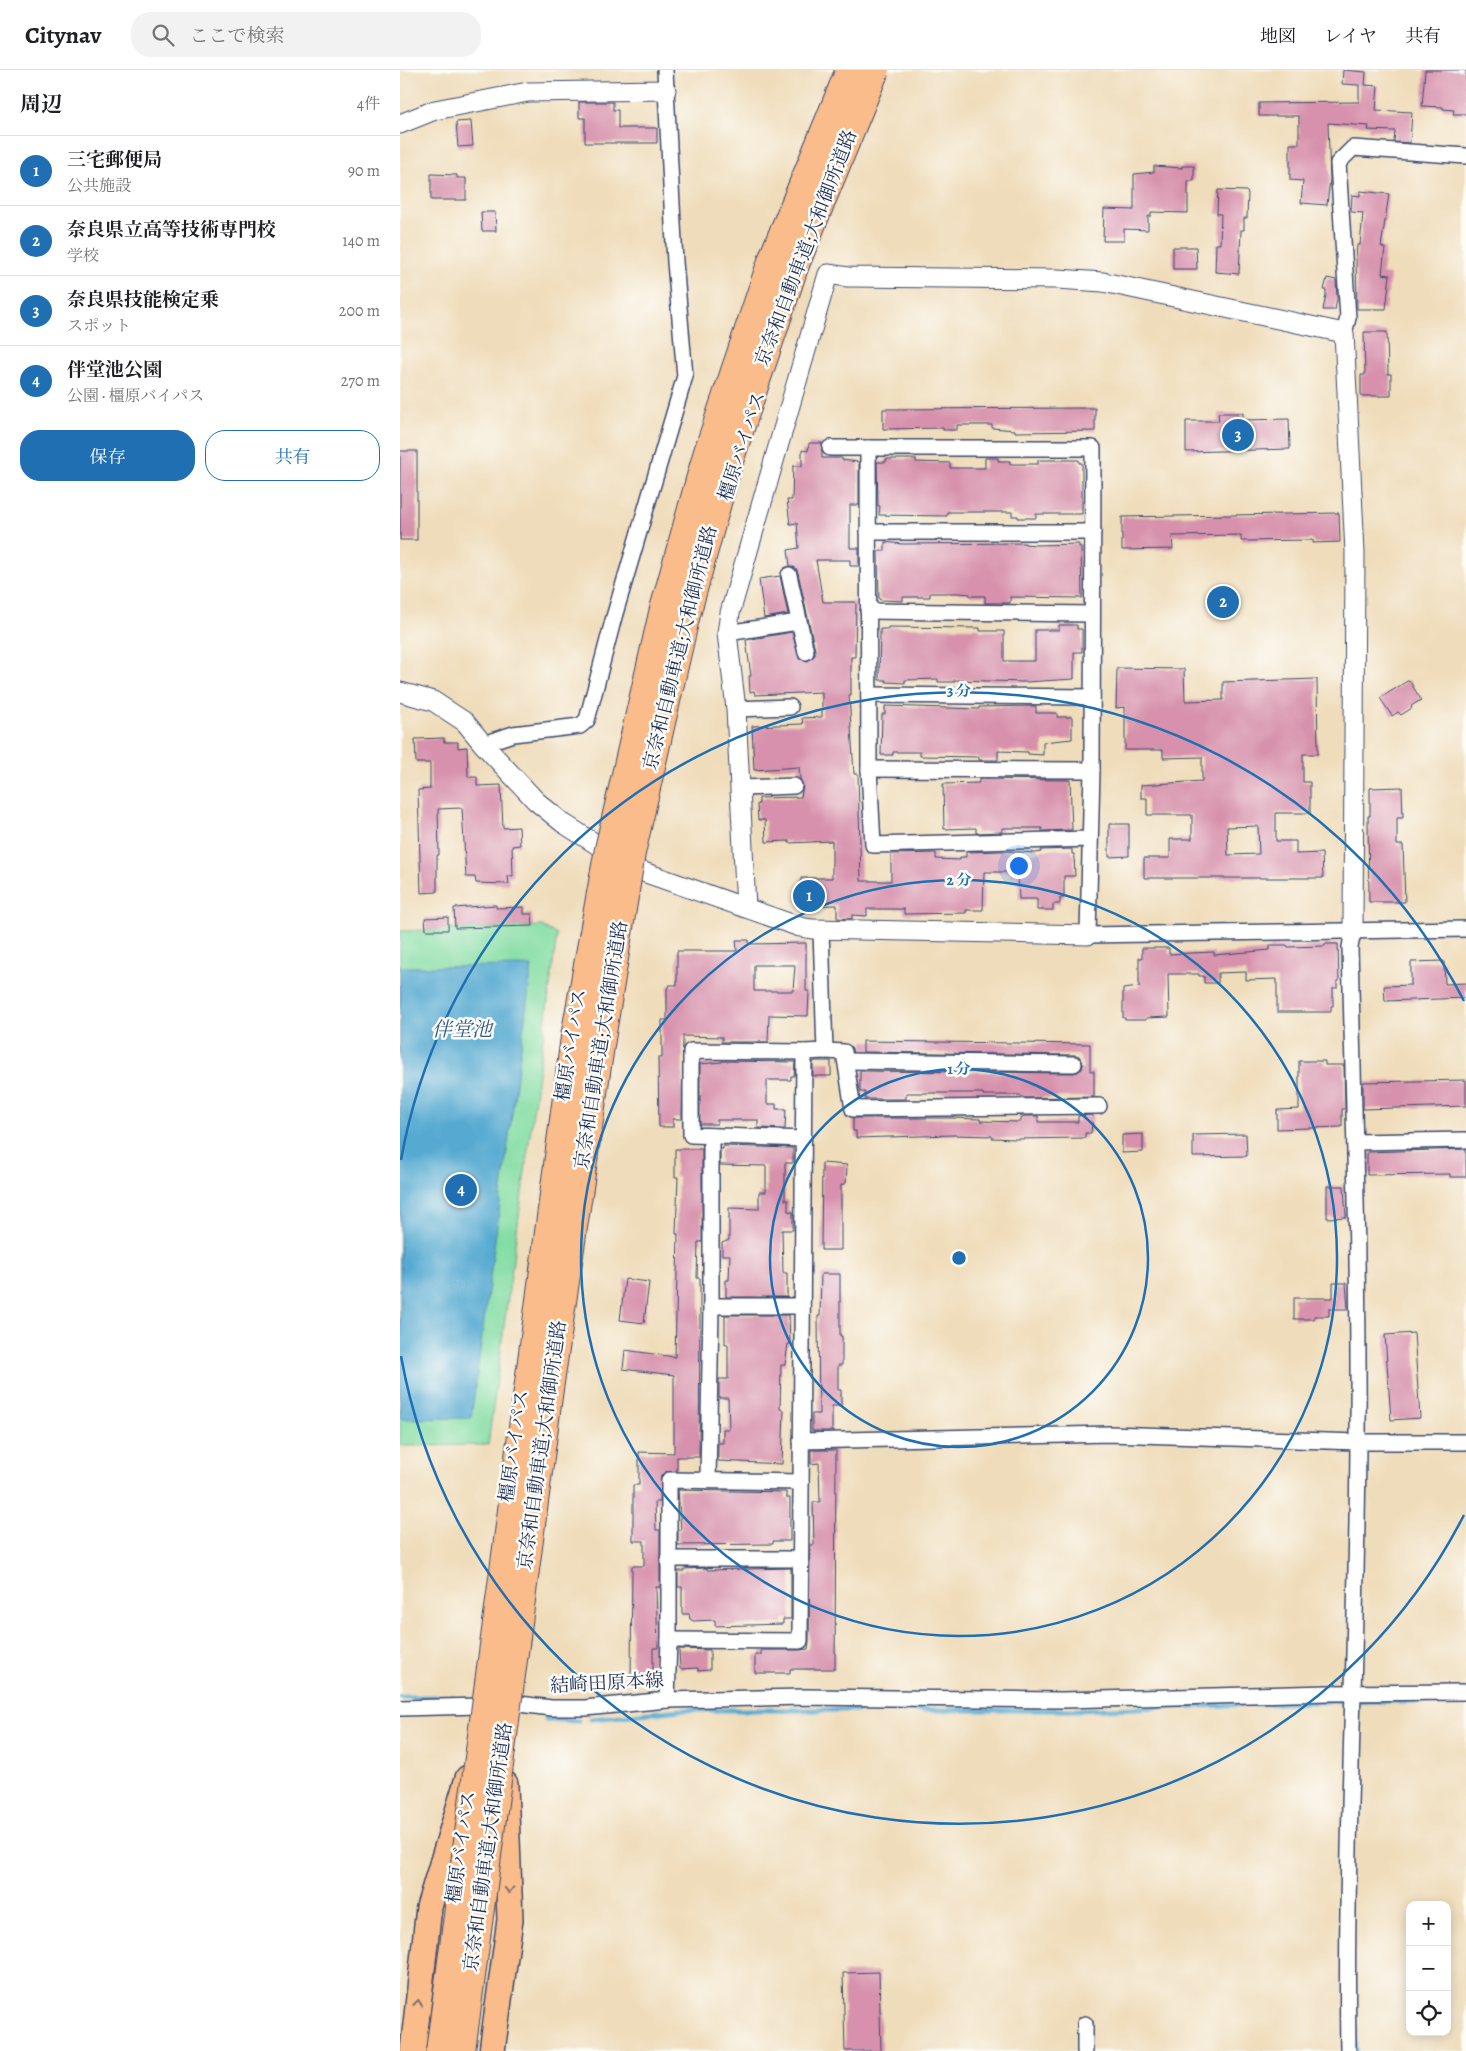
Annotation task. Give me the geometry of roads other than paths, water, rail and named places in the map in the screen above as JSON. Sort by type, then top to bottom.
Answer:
[{"type":"highway","name":"橿原バイパス","points":[[437,2046],[472,1762],[571,1035],[604,849],[658,610],[702,453],[769,257],[844,70]]},
{"type":"highway","name":"京奈和自動車道;大和御所道路","points":[[437,2046],[575,1037],[609,849],[663,613],[707,455],[773,258],[850,70]]},
{"type":"highway","name":"京奈和自動車道;大和御所道路","points":[[466,2049],[552,1370],[601,1039],[631,853],[685,618],[728,466],[794,267],[875,70]]},
{"type":"highway","name":"橿原バイパス","points":[[466,2049],[512,1703],[606,1041],[634,869],[690,620],[732,470],[800,270],[880,70]]},
{"type":"highway","points":[[412,2051],[429,1907],[472,1762]]},
{"type":"highway","points":[[492,2051],[510,1920],[504,1772]]},
{"type":"street","points":[[483,744],[513,734],[580,726],[588,720],[614,617],[685,376],[675,262],[665,70]]},
{"type":"street","points":[[400,124],[435,110],[528,92],[666,90]]},
{"type":"street","points":[[1348,2051],[1347,1963],[1358,1442],[1355,1142],[1350,947],[1353,932],[1355,552],[1344,333],[1348,318],[1338,163],[1353,148],[1466,156]]},
{"type":"street","points":[[746,908],[736,709],[727,633],[733,604],[828,274],[848,277],[1056,279],[1103,282],[1344,333]]},
{"type":"street","points":[[830,448],[1093,448],[1092,770],[1088,935]]},
{"type":"street","points":[[868,448],[869,769],[873,845],[1090,839]]},
{"type":"street","points":[[868,532],[1092,532]]},
{"type":"street","points":[[789,575],[806,652]]},
{"type":"street","points":[[868,611],[1092,614]]},
{"type":"street","points":[[727,633],[798,622]]},
{"type":"street","points":[[400,692],[433,700],[465,722],[536,801],[562,823],[634,869],[800,927],[821,930],[1088,935],[1466,929]]},
{"type":"street","points":[[869,695],[1092,697]]},
{"type":"street","points":[[736,709],[790,707]]},
{"type":"street","points":[[869,769],[1092,770]]},
{"type":"street","points":[[741,788],[794,786]]},
{"type":"street","points":[[821,930],[825,1051]]},
{"type":"street","points":[[802,1139],[691,1135],[691,1051],[844,1052],[854,1109],[1099,1106]]},
{"type":"street","points":[[669,1640],[800,1640],[804,1052]]},
{"type":"street","points":[[846,1061],[1074,1064]]},
{"type":"street","points":[[708,1480],[712,1306],[711,1136]]},
{"type":"street","points":[[1355,1142],[1466,1140]]},
{"type":"street","points":[[712,1306],[802,1306]]},
{"type":"street","points":[[801,1441],[1110,1434],[1358,1442],[1466,1442]]},
{"type":"street","points":[[667,1700],[669,1640],[668,1480],[801,1482]]},
{"type":"street","points":[[668,1559],[800,1559]]},
{"type":"street","name":"結崎田原本線","points":[[512,1703],[551,1708],[585,1708],[667,1700],[805,1697],[1063,1700],[1466,1692]]},
{"type":"street","points":[[400,1708],[480,1706]]},
{"type":"street","points":[[1085,2024],[1086,2051]]},
{"type":"water","name":"伴堂池","points":[[532,966],[471,1418],[403,1419],[400,1416],[400,967]]},
{"type":"waterway","points":[[400,1697],[453,1697]]},
{"type":"waterway","points":[[591,1719],[681,1710],[1076,1710],[1343,1701]]},
{"type":"waterway","points":[[1357,1701],[1466,1701]]},
{"type":"waterway","points":[[546,1719],[578,1721]]},
{"type":"waterway","points":[[1355,2024],[1356,2051]]},
{"type":"place","name":"奈良県技能検定乗","points":[[1238,435]]},
{"type":"place","name":"奈良県立高等技術専門校","points":[[1223,602]]},
{"type":"place","name":"三宅郵便局","points":[[809,896]]},
{"type":"place","name":"伴堂池公園","points":[[461,1190]]}]
